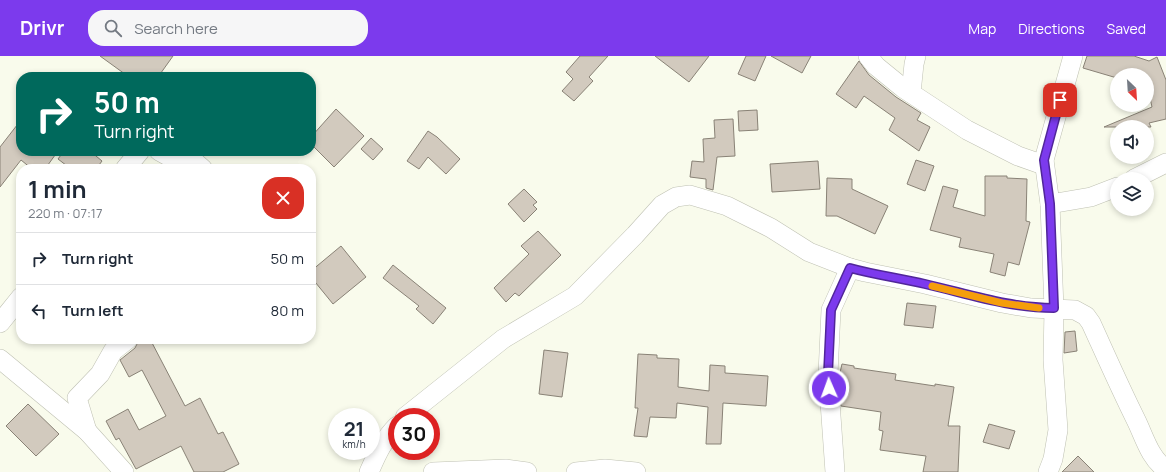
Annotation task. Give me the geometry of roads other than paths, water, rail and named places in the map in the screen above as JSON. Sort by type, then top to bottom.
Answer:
[{"type":"street","points":[[868,56],[876,66],[911,93],[967,130],[1018,156],[1038,163],[1044,160]]},
{"type":"street","points":[[911,93],[916,56]]},
{"type":"street","points":[[1048,472],[1053,459],[1058,430],[1053,360],[1054,308],[1050,204],[1044,160],[1073,56]]},
{"type":"street","points":[[129,164],[136,156]]},
{"type":"street","points":[[188,156],[197,164]]},
{"type":"street","points":[[1148,172],[1166,163]]},
{"type":"street","points":[[1050,204],[1091,198],[1110,190]]},
{"type":"street","points":[[416,408],[503,339],[575,296],[635,235],[662,205],[676,197],[690,195],[728,206],[771,228],[809,252],[850,268],[925,284],[1002,303],[1031,308],[1074,310],[1086,316],[1091,323],[1153,456],[1161,466],[1166,469]]},
{"type":"street","points":[[835,472],[828,374],[831,310],[850,268]]},
{"type":"street","points":[[0,323],[16,303]]},
{"type":"street","points":[[87,431],[77,398],[100,374],[114,350],[122,344]]},
{"type":"street","points":[[0,359],[87,431],[124,472]]},
{"type":"street","points":[[369,472],[388,435]]},
{"type":"street","points":[[433,472],[506,468],[526,472]]},
{"type":"street","points":[[576,472],[605,469],[636,472]]}]
